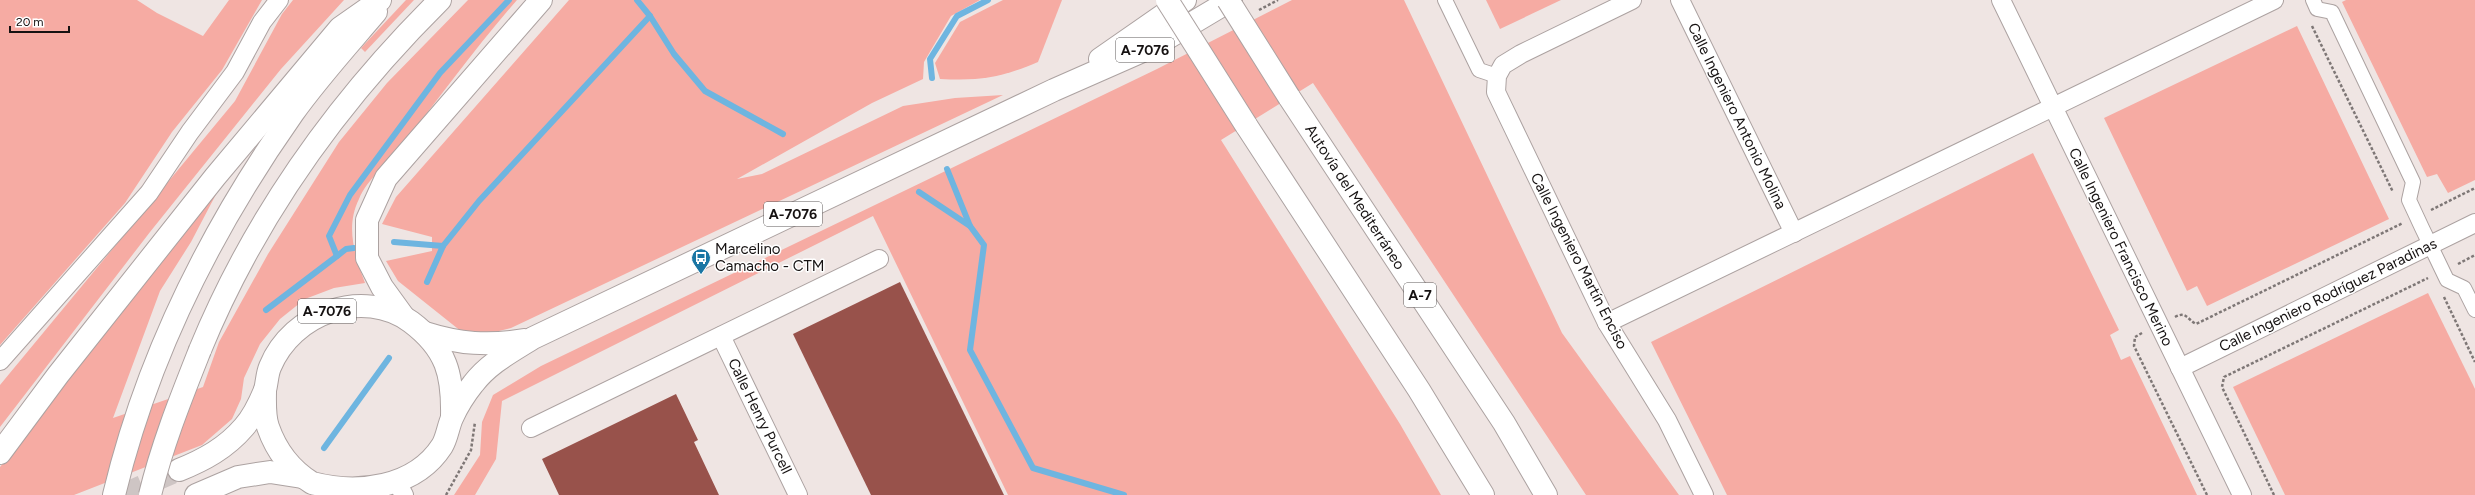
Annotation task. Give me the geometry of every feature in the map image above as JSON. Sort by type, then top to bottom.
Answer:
[{"type":"main road","points":[[0,453],[58,375],[220,171],[340,28],[380,0]]},
{"type":"main road","points":[[114,495],[122,461],[153,370],[181,304],[211,246],[253,176],[294,113],[386,0]]},
{"type":"main road","points":[[150,495],[157,466],[172,421],[221,298],[273,204],[344,105],[393,46],[440,0]]},
{"type":"main road","points":[[403,316],[382,287],[367,258],[367,220],[386,178],[541,0]]},
{"type":"main road","points":[[1167,0],[1246,125],[1419,390],[1483,495]]},
{"type":"main road","name":"A-7076","points":[[1054,90],[1185,0]]},
{"type":"main road","name":"Autovía del Mediterráneo","points":[[1228,0],[1289,97],[1504,423],[1546,495]]},
{"type":"main road","name":"A-7076","points":[[265,390],[268,426],[283,458],[302,477],[316,485],[349,495],[373,494],[402,490],[431,461],[443,444],[452,417],[472,384],[492,363],[533,338],[1054,90],[1154,46],[1231,0]]},
{"type":"main road","name":"A-7076","points":[[180,470],[208,458],[230,442],[245,426],[265,390],[270,367],[284,342],[303,324],[327,311],[354,306],[375,307],[403,316],[426,333],[442,355],[453,386],[452,417]]},
{"type":"main road","name":"A-7076","points":[[426,333],[466,343],[499,344],[533,338]]},
{"type":"main road","points":[[1419,390],[1472,495]]},
{"type":"main road","name":"A-7076","points":[[196,495],[238,477],[270,472],[302,477]]},
{"type":"street","points":[[0,361],[149,193],[190,132],[235,72],[262,22],[279,0]]},
{"type":"street","points":[[1445,0],[1479,70],[1500,71],[1520,54],[1632,0]]},
{"type":"street","name":"Calle Ingeniero Antonio Molina","points":[[1680,0],[1794,233]]},
{"type":"street","name":"Calle Ingeniero Francisco Merino","points":[[2001,0],[2242,495]]},
{"type":"street","points":[[1607,324],[2274,0]]},
{"type":"street","points":[[2312,0],[2317,9],[2332,12],[2413,182],[2409,200],[2430,245],[2438,273],[2447,280],[2464,288],[2475,310]]},
{"type":"street","name":"Calle Ingeniero Martín Enciso","points":[[1500,71],[1496,92],[1503,108],[1607,324],[1667,420],[1704,495]]},
{"type":"street","name":"Calle Ingeniero Rodríguez Paradinas","points":[[2180,368],[2475,223]]},
{"type":"street","points":[[531,428],[879,258]]},
{"type":"street","name":"Calle Henry Purcell","points":[[721,336],[798,495]]},
{"type":"path","points":[[1257,11],[1278,0]]},
{"type":"path","points":[[2311,24],[2394,196]]},
{"type":"path","points":[[2274,495],[2222,387],[2224,377],[2475,256]]},
{"type":"path","points":[[2438,273],[2475,362]]},
{"type":"path","points":[[446,495],[470,450],[475,421]]},
{"type":"shaded area","points":[[0,0],[137,0],[157,13],[203,36],[229,0],[262,0],[222,70],[172,132],[125,203],[0,345]]},
{"type":"shaded area","points":[[293,0],[344,0],[281,69],[150,232],[0,427],[0,385],[235,101],[282,14]]},
{"type":"shaded area","points":[[406,0],[414,0],[365,52],[361,48]]},
{"type":"shaded area","points":[[468,0],[517,0],[472,54],[401,147],[372,178],[359,199],[355,210],[352,231],[355,252],[365,283],[334,288],[305,299],[280,319],[260,344],[244,378],[241,399],[232,419],[202,445],[74,495],[0,495],[0,467],[223,181],[191,242],[160,291],[113,418],[203,387],[219,342],[268,254],[339,142],[387,83]]},
{"type":"shaded area","points":[[569,0],[980,0],[951,16],[924,62],[923,79],[872,103],[737,179],[762,174],[903,106],[955,98],[1003,95],[511,328],[495,332],[462,332],[398,281],[386,261],[432,251],[432,237],[382,224],[396,197]]},
{"type":"shaded area","points":[[1003,0],[1062,0],[1038,62],[1012,72],[979,79],[940,79],[935,63],[960,22]]},
{"type":"shaded area","points":[[1292,0],[1404,0],[1562,333],[1679,495],[1586,495],[1313,83],[1221,140],[1400,424],[1441,495],[1008,495],[873,216],[502,401],[496,459],[475,495],[454,495],[480,455],[482,422],[493,395],[541,366],[1157,69]]},
{"type":"shaded area","points":[[1486,0],[1561,0],[1500,29]]},
{"type":"shaded area","points":[[2346,0],[2475,0],[2475,180],[2448,193],[2437,174],[2427,177],[2342,2]]},
{"type":"shaded area","points":[[2297,26],[2389,219],[2207,306],[2197,286],[2187,291],[2104,118]]},
{"type":"shaded area","points":[[2033,153],[2119,330],[2110,335],[2121,360],[2130,356],[2197,495],[1727,495],[1651,342]]},
{"type":"shaded area","points":[[2428,293],[2475,389],[2475,495],[2285,495],[2233,387]]},
{"type":"building","points":[[900,282],[1004,495],[871,495],[793,334]]},
{"type":"building","points":[[676,394],[698,440],[694,442],[719,495],[559,495],[542,459]]},
{"type":"waterway","points":[[337,256],[329,236],[350,195],[440,73],[509,0]]},
{"type":"waterway","points":[[637,0],[650,16],[674,54],[705,91],[783,134]]},
{"type":"waterway","points":[[932,78],[930,59],[957,16],[988,0]]},
{"type":"waterway","points":[[427,282],[443,246],[479,201],[650,16]]},
{"type":"waterway","points":[[947,169],[970,226]]},
{"type":"waterway","points":[[919,192],[970,226],[984,245],[970,350],[1033,468],[1124,495]]},
{"type":"waterway","points":[[394,242],[443,246]]},
{"type":"waterway","points":[[266,310],[346,249],[354,248]]},
{"type":"waterway","points":[[324,448],[389,358]]},
{"type":"tunnel","points":[[122,495],[179,470]]},
{"type":"place","name":"Marcelino Camacho - CTM","points":[[701,275]]}]
